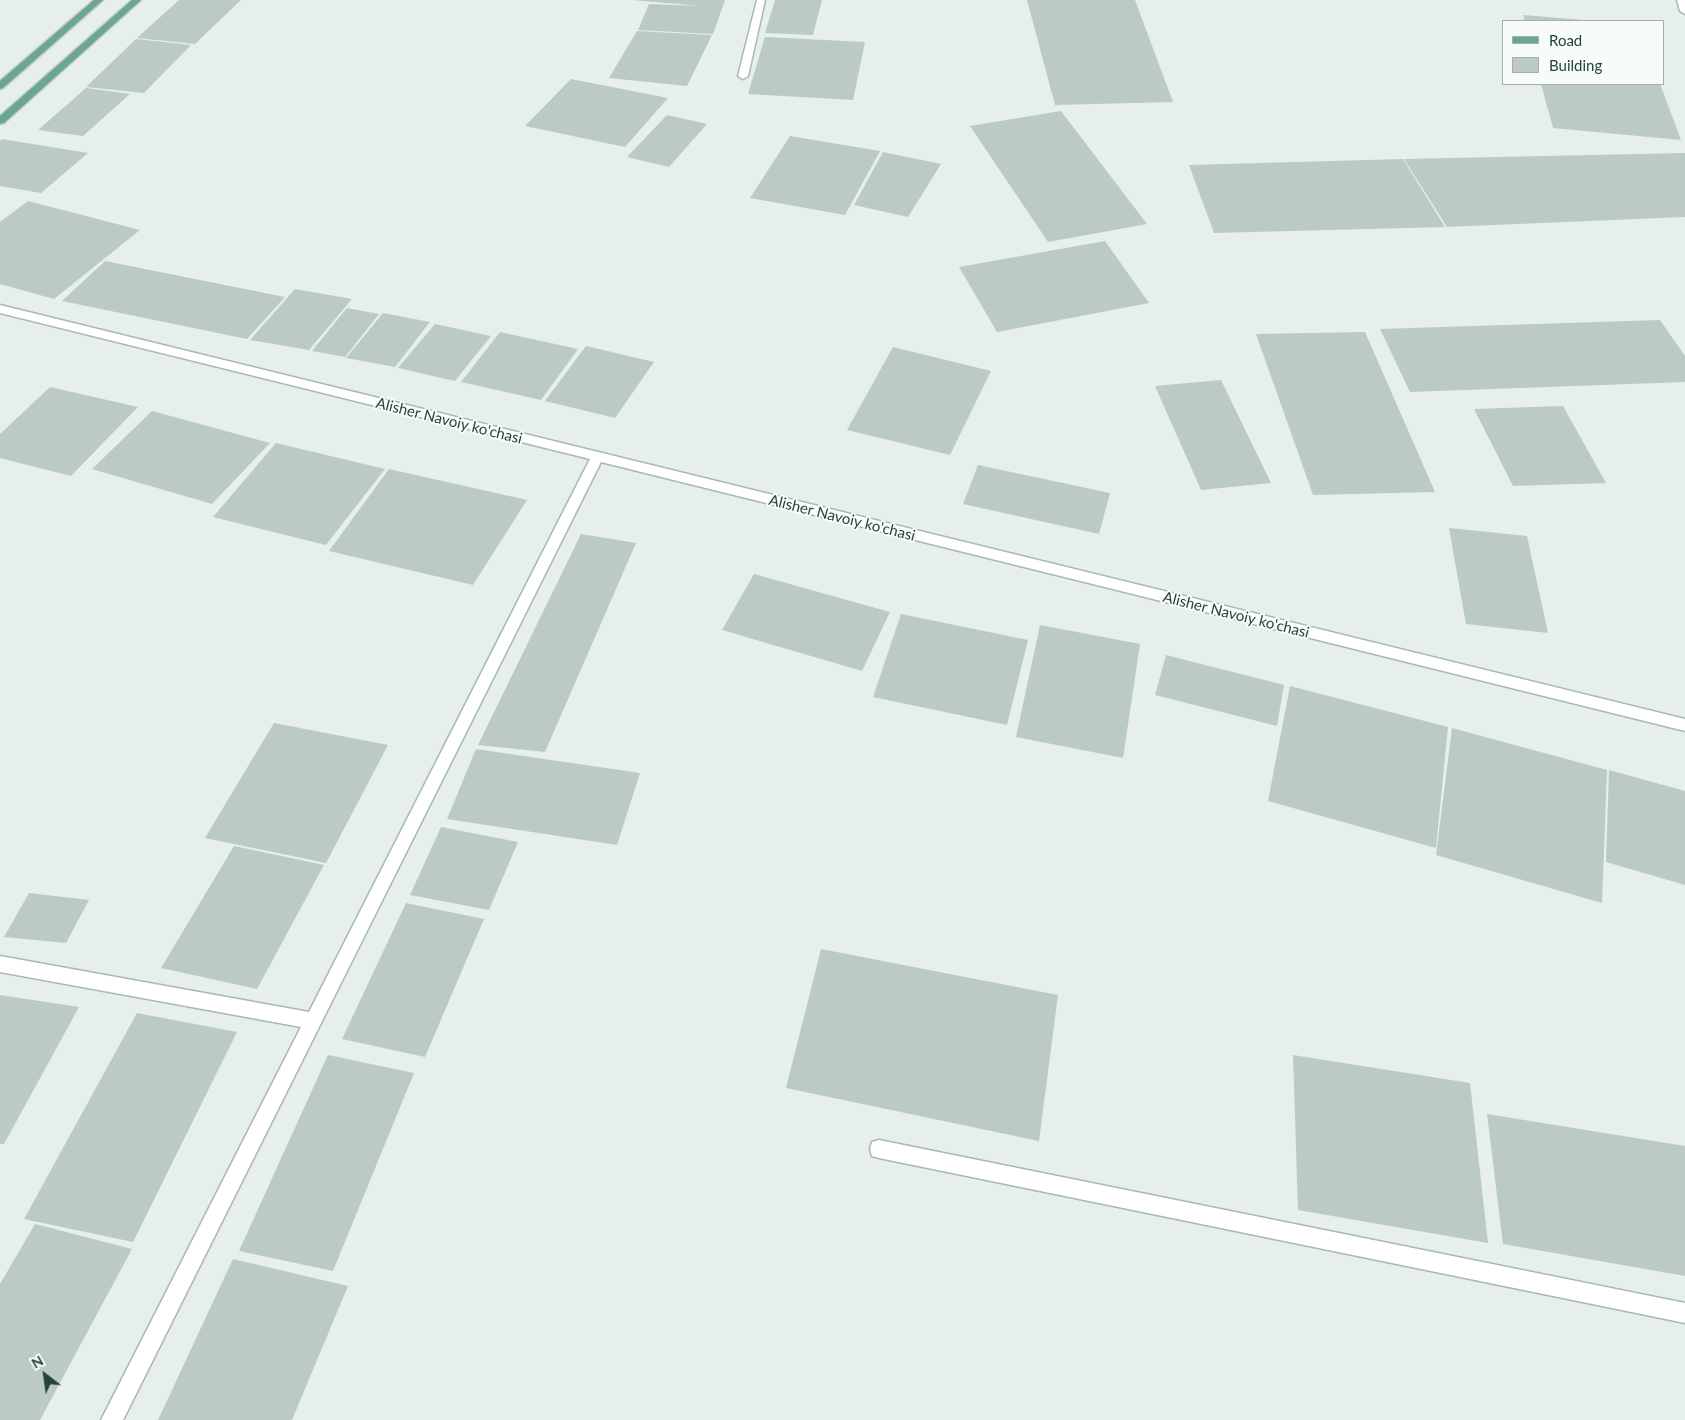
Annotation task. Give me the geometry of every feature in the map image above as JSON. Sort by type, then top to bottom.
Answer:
[{"type":"main road","points":[[0,86],[99,0]]},
{"type":"main road","points":[[0,121],[137,0]]},
{"type":"street","points":[[743,76],[761,0]]},
{"type":"street","points":[[1681,0],[1685,11]]},
{"type":"street","name":"Alisher Navoiy ko'chasi","points":[[0,309],[597,458],[1685,725]]},
{"type":"street","points":[[112,1420],[597,458]]},
{"type":"street","points":[[0,964],[313,1021]]},
{"type":"street","points":[[879,1149],[1685,1313]]},
{"type":"building","points":[[179,0],[241,0],[195,44],[137,38]]},
{"type":"building","points":[[632,0],[725,0],[713,34],[638,30],[649,4],[702,6]]},
{"type":"building","points":[[775,0],[822,0],[813,35],[765,33]]},
{"type":"building","points":[[1027,0],[1135,0],[1173,102],[1055,105]]},
{"type":"building","points":[[1523,15],[1584,20],[1525,20]]},
{"type":"building","points":[[637,31],[712,35],[687,86],[609,78]]},
{"type":"building","points":[[765,37],[865,42],[853,100],[748,94]]},
{"type":"building","points":[[136,39],[191,45],[144,93],[86,87]]},
{"type":"building","points":[[571,79],[668,98],[625,147],[525,126]]},
{"type":"building","points":[[1541,85],[1660,85],[1681,140],[1553,128]]},
{"type":"building","points":[[86,88],[130,94],[83,136],[38,130]]},
{"type":"building","points":[[1061,111],[1147,224],[1048,242],[970,126]]},
{"type":"building","points":[[667,115],[707,124],[669,167],[627,157]]},
{"type":"building","points":[[790,136],[880,151],[845,215],[750,198]]},
{"type":"building","points":[[2,139],[88,153],[41,193],[0,186],[0,141]]},
{"type":"building","points":[[883,152],[941,164],[908,217],[854,205]]},
{"type":"building","points":[[1685,153],[1685,217],[1447,227],[1404,159]]},
{"type":"building","points":[[1403,159],[1445,227],[1214,233],[1189,165]]},
{"type":"building","points":[[28,201],[140,230],[54,299],[0,284],[0,222]]},
{"type":"building","points":[[1105,241],[1149,303],[997,332],[959,267]]},
{"type":"building","points":[[105,261],[285,297],[247,339],[62,301]]},
{"type":"building","points":[[295,289],[352,299],[309,350],[250,340]]},
{"type":"building","points":[[347,308],[379,314],[345,357],[312,351]]},
{"type":"building","points":[[383,313],[430,322],[395,367],[346,358]]},
{"type":"building","points":[[1660,320],[1685,356],[1685,382],[1410,392],[1380,329]]},
{"type":"building","points":[[435,324],[491,336],[455,381],[398,368]]},
{"type":"building","points":[[500,332],[578,349],[541,400],[461,382]]},
{"type":"building","points":[[1365,332],[1435,492],[1313,495],[1256,334]]},
{"type":"building","points":[[586,346],[654,362],[615,418],[545,401]]},
{"type":"building","points":[[893,347],[991,371],[950,455],[847,430]]},
{"type":"building","points":[[1221,380],[1271,483],[1201,490],[1155,386]]},
{"type":"building","points":[[50,387],[138,407],[71,476],[0,458],[0,434]]},
{"type":"building","points":[[1563,406],[1606,483],[1513,486],[1474,409]]},
{"type":"building","points":[[152,411],[270,443],[212,504],[92,469]]},
{"type":"building","points":[[276,443],[385,469],[326,545],[213,517]]},
{"type":"building","points":[[978,465],[1110,493],[1099,534],[963,504]]},
{"type":"building","points":[[389,469],[527,500],[473,585],[329,551]]},
{"type":"building","points":[[1449,528],[1527,536],[1548,633],[1466,624]]},
{"type":"building","points":[[581,534],[636,543],[545,752],[478,745]]},
{"type":"building","points":[[754,574],[890,612],[862,671],[722,630]]},
{"type":"building","points":[[901,614],[1028,640],[1007,725],[873,697]]},
{"type":"building","points":[[1040,625],[1140,644],[1123,758],[1016,737]]},
{"type":"building","points":[[1166,655],[1284,685],[1277,726],[1155,695]]},
{"type":"building","points":[[1290,686],[1448,727],[1436,848],[1268,801]]},
{"type":"building","points":[[274,723],[388,745],[326,863],[205,838]]},
{"type":"building","points":[[1452,728],[1607,770],[1602,903],[1436,855]]},
{"type":"building","points":[[476,749],[640,773],[617,845],[447,819]]},
{"type":"building","points":[[1609,770],[1685,791],[1685,885],[1606,862]]},
{"type":"building","points":[[441,827],[518,842],[489,910],[410,895]]},
{"type":"building","points":[[234,846],[324,865],[257,989],[161,968]]},
{"type":"building","points":[[29,893],[89,900],[66,943],[4,937]]},
{"type":"building","points":[[406,903],[484,919],[425,1057],[342,1039]]},
{"type":"building","points":[[821,949],[1058,995],[1039,1141],[786,1088]]},
{"type":"building","points":[[0,995],[79,1007],[4,1144],[0,1144]]},
{"type":"building","points":[[137,1013],[237,1032],[133,1242],[24,1219]]},
{"type":"building","points":[[328,1055],[414,1073],[333,1271],[239,1251]]},
{"type":"building","points":[[1293,1055],[1470,1083],[1488,1243],[1298,1210]]},
{"type":"building","points":[[1487,1114],[1685,1146],[1685,1276],[1503,1244]]},
{"type":"building","points":[[35,1224],[132,1249],[40,1420],[0,1420],[0,1284]]},
{"type":"building","points":[[233,1259],[348,1286],[292,1420],[158,1420]]}]
